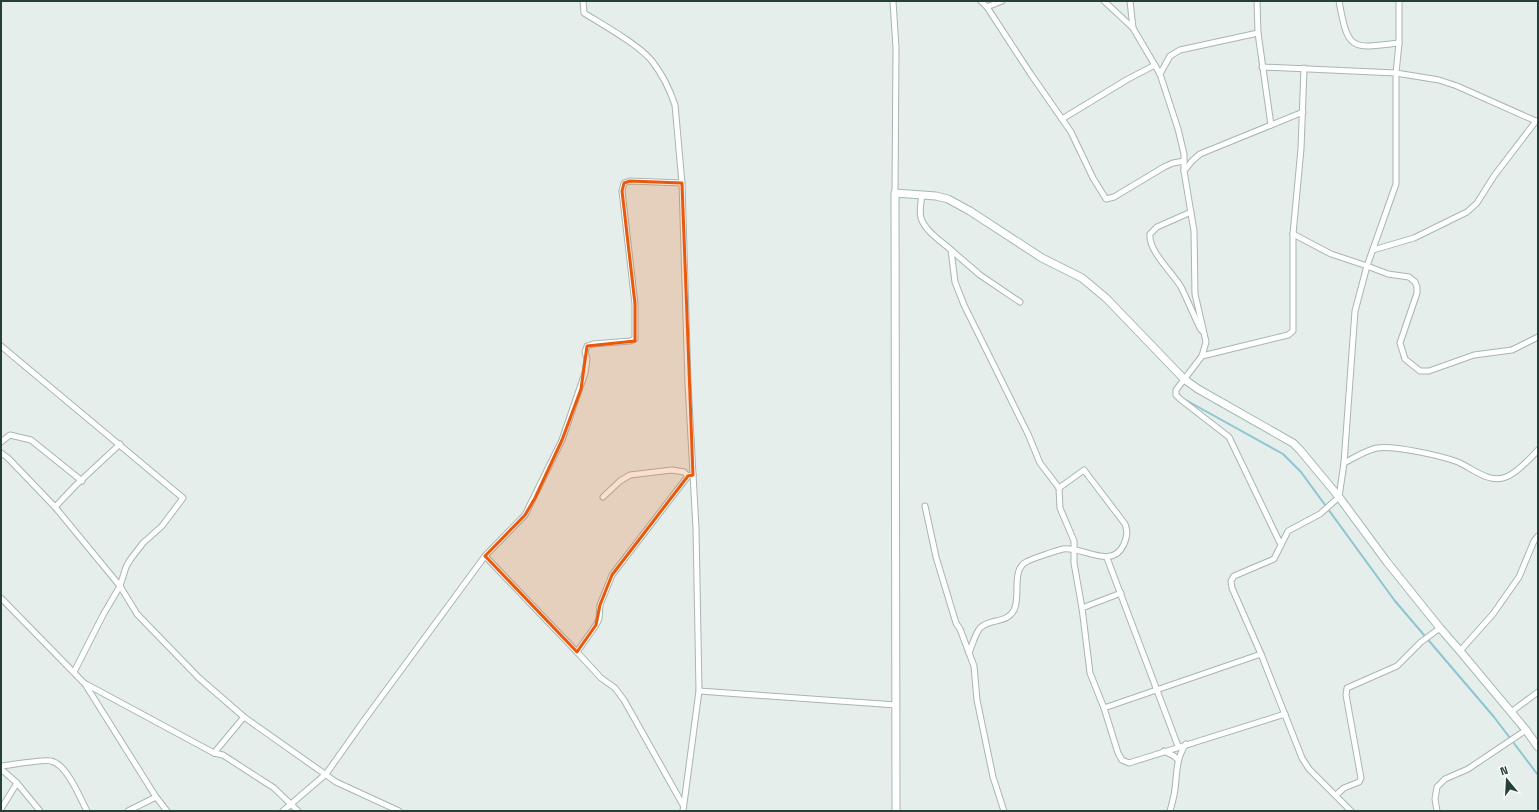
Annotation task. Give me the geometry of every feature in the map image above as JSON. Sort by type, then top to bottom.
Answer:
[{"type":"street","points":[[583,1],[584,13],[641,51],[652,62],[671,93],[675,105],[682,184],[691,476],[696,528],[699,691],[683,808]]},
{"type":"street","points":[[893,1],[896,48],[896,811]]},
{"type":"street","points":[[981,1],[987,7],[1071,132],[1093,178],[1106,198],[1114,197],[1172,163],[1184,161]]},
{"type":"street","points":[[987,7],[1002,1]]},
{"type":"street","points":[[1104,1],[1133,28],[1160,74],[1178,129],[1184,161],[1184,171],[1194,230],[1195,294],[1206,342],[1202,356],[1176,390],[1176,395],[1180,400],[1229,437],[1281,545]]},
{"type":"street","points":[[1130,1],[1133,28]]},
{"type":"street","points":[[1257,1],[1258,33],[1271,125]]},
{"type":"street","points":[[1340,1],[1342,19],[1348,37],[1355,44],[1359,46],[1367,46],[1399,43]]},
{"type":"street","points":[[1351,811],[1309,769],[1302,758],[1261,654],[1232,588],[1231,581],[1234,576],[1274,559],[1288,531],[1320,514],[1339,497],[1344,463],[1354,320],[1357,301],[1367,266],[1396,184],[1396,73],[1399,43],[1398,1]]},
{"type":"street","points":[[1160,74],[1170,56],[1180,50],[1258,33]]},
{"type":"street","points":[[1062,119],[1128,79],[1155,65]]},
{"type":"street","points":[[1262,67],[1396,73],[1438,80],[1457,86],[1537,122],[1494,176],[1477,203],[1467,212],[1414,238],[1373,250]]},
{"type":"street","points":[[1202,356],[1288,335],[1292,332],[1293,234],[1303,112],[1304,68]]},
{"type":"street","points":[[1184,171],[1200,154],[1303,112]]},
{"type":"street","points":[[283,811],[326,774],[364,719],[485,556],[525,515],[535,498],[562,440],[576,397],[581,389],[587,359],[585,352],[587,346],[593,344],[630,341],[635,339],[635,304],[622,191],[624,183],[630,181],[682,184]]},
{"type":"street","points":[[895,193],[948,199],[959,204],[1042,258],[1082,278],[1106,298],[1184,379],[1198,389],[1293,443],[1339,497],[1387,562],[1440,628],[1526,730],[1538,747]]},
{"type":"street","points":[[922,195],[920,212],[925,226],[980,275],[1020,302]]},
{"type":"street","points":[[1191,212],[1157,228],[1150,234],[1150,237],[1158,254],[1181,287],[1206,342]]},
{"type":"street","points":[[1293,234],[1331,254],[1388,274],[1409,277],[1412,279],[1417,287],[1417,293],[1400,343],[1405,359],[1420,371],[1429,371],[1474,355],[1512,350],[1538,337]]},
{"type":"street","points":[[951,250],[955,282],[964,305],[1028,434],[1040,463],[1059,488],[1060,508],[1074,541],[1074,563],[1082,608],[1090,673],[1104,708],[1118,753],[1122,760],[1129,763],[1178,746],[1285,714]]},
{"type":"street","points":[[1,346],[183,498],[162,526],[143,543],[126,566],[120,586],[103,615],[74,672]]},
{"type":"street","points":[[1,442],[10,435],[31,440],[82,481]]},
{"type":"street","points":[[55,507],[120,444]]},
{"type":"street","points":[[1344,463],[1377,448],[1389,448],[1426,454],[1457,462],[1485,476],[1496,479],[1506,478],[1528,461],[1538,450]]},
{"type":"street","points":[[1,453],[8,458],[55,507],[120,586],[136,614],[199,678],[244,716],[339,784],[400,811]]},
{"type":"street","points":[[603,497],[620,481],[630,475],[672,470],[684,472],[691,476]]},
{"type":"street","points":[[969,653],[980,629],[985,625],[1009,618],[1013,612],[1016,606],[1018,573],[1020,566],[1063,549],[1073,549],[1107,558],[1115,555],[1123,545],[1128,532],[1125,524],[1084,470],[1059,488]]},
{"type":"street","points":[[577,652],[599,619],[600,605],[612,575],[691,476]]},
{"type":"street","points":[[924,506],[938,565],[956,623],[974,666],[977,700],[993,777],[1004,811]]},
{"type":"street","points":[[1460,650],[1493,614],[1519,577],[1534,541],[1538,536]]},
{"type":"street","points":[[485,556],[601,678],[615,688],[624,700],[683,808]]},
{"type":"street","points":[[1107,558],[1178,746]]},
{"type":"street","points":[[1082,608],[1121,593]]},
{"type":"street","points":[[1,598],[85,684],[156,797],[167,811]]},
{"type":"street","points":[[1336,795],[1344,788],[1359,782],[1361,778],[1346,695],[1347,688],[1397,666],[1421,642],[1440,628]]},
{"type":"street","points":[[1104,708],[1261,654]]},
{"type":"street","points":[[85,684],[214,753],[223,756],[274,788],[298,811]]},
{"type":"street","points":[[699,691],[896,705]]},
{"type":"street","points":[[1511,712],[1538,692]]},
{"type":"street","points":[[214,753],[244,716]]},
{"type":"street","points":[[1437,811],[1435,799],[1438,787],[1445,779],[1468,769],[1526,730]]},
{"type":"street","points":[[1170,811],[1175,789],[1178,760],[1180,752],[1186,744]]},
{"type":"street","points":[[1164,751],[1174,756],[1178,760]]},
{"type":"street","points":[[1,766],[51,760],[60,766],[70,779],[87,811]]},
{"type":"street","points":[[1,769],[17,784],[40,811]]},
{"type":"street","points":[[1,810],[17,784]]},
{"type":"street","points":[[128,811],[156,797]]},
{"type":"highlighted area","points":[[630,181],[682,183],[693,475],[688,476],[612,575],[600,605],[596,625],[577,652],[485,556],[525,515],[535,498],[562,440],[581,389],[587,346],[635,341],[635,304],[622,191],[624,183]]},
{"type":"waterway","points":[[1182,398],[1283,454],[1301,472],[1395,601],[1494,717],[1538,775]]}]
